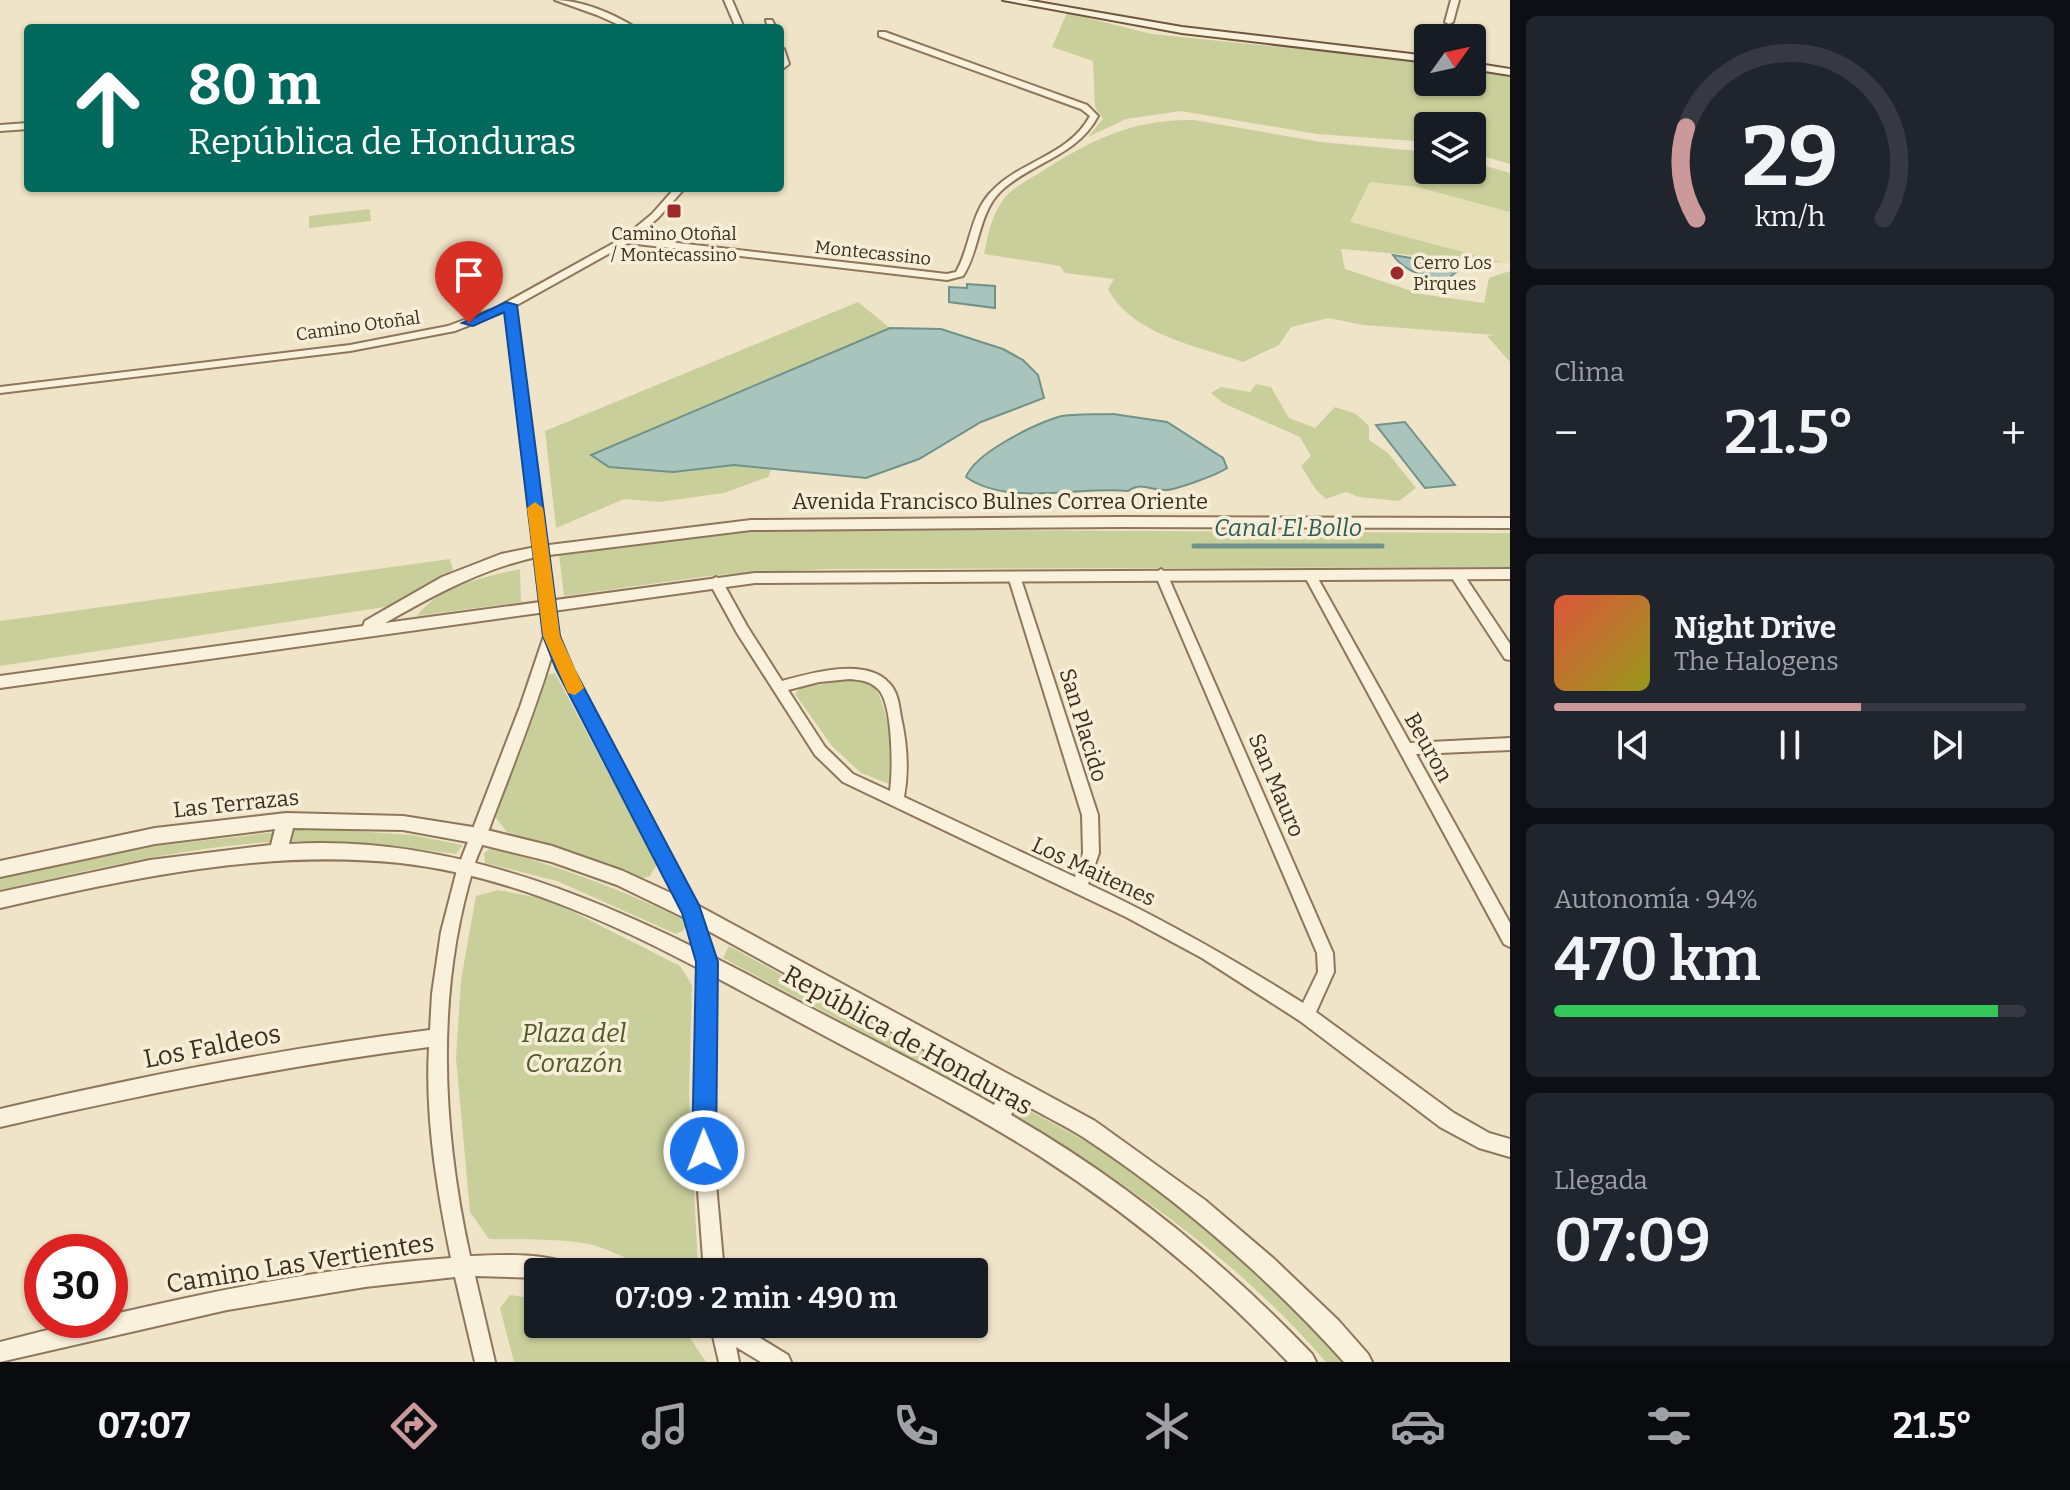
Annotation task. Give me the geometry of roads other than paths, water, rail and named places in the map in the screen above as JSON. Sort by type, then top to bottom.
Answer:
[{"type":"main road","points":[[1008,0],[1182,30],[1414,57]]},
{"type":"main road","points":[[1486,68],[1510,72]]},
{"type":"street","points":[[559,0],[623,24]]},
{"type":"street","points":[[728,0],[738,24]]},
{"type":"street","points":[[1449,22],[1455,0]]},
{"type":"street","name":"Montecassino","points":[[626,240],[931,276],[960,274],[966,265],[983,207],[992,195],[1006,182],[1076,140],[1094,116],[1084,107],[882,34]]},
{"type":"street","points":[[0,128],[24,126]]},
{"type":"street","name":"Camino Otoñal","points":[[0,390],[403,340],[451,329],[510,305],[626,240],[655,216],[676,192]]},
{"type":"street","points":[[510,305],[551,636],[565,669],[692,912],[707,962],[704,1151],[713,1258]]},
{"type":"street","name":"Avenida Francisco Bulnes Correa Oriente","points":[[354,633],[466,572],[541,551],[751,525],[1510,523]]},
{"type":"street","name":"San Mauro","points":[[1161,574],[1325,953],[1326,972],[1306,1015]]},
{"type":"street","points":[[0,682],[755,578],[1510,574]]},
{"type":"street","name":"Beuron","points":[[1310,575],[1510,939]]},
{"type":"street","points":[[1457,575],[1510,655]]},
{"type":"street","name":"San Placido","points":[[1014,576],[1090,815],[1091,853],[1079,888]]},
{"type":"street","name":"Los Maitenes","points":[[716,582],[742,629],[820,751],[836,768],[861,786],[1079,888],[1208,953],[1306,1015],[1447,1120],[1486,1141],[1510,1148]]},
{"type":"street","points":[[485,1362],[460,1266],[439,1133],[435,1038],[446,951],[466,867],[551,636]]},
{"type":"street","points":[[779,687],[849,674],[867,675],[881,682],[889,693],[901,754],[902,770],[895,802]]},
{"type":"street","points":[[1406,749],[1510,744]]},
{"type":"street","points":[[278,851],[286,820]]},
{"type":"street","name":"Las Terrazas","points":[[0,869],[155,836],[286,820],[403,823],[479,836]]},
{"type":"street","name":"República de Honduras","points":[[479,836],[552,854],[692,912],[1088,1128],[1179,1192],[1271,1270],[1360,1362]]},
{"type":"street","points":[[0,900],[178,861],[278,851],[363,852],[466,867]]},
{"type":"street","name":"República de Honduras","points":[[466,867],[542,889],[623,919],[998,1121],[1077,1168],[1147,1218],[1216,1275],[1304,1362]]},
{"type":"street","name":"Los Faldeos","points":[[0,1118],[159,1081],[280,1058],[435,1038]]},
{"type":"street","points":[[998,1121],[1014,1086]]},
{"type":"street","name":"Camino Las Vertientes","points":[[0,1352],[242,1296],[460,1266],[524,1268]]},
{"type":"street","points":[[723,1338],[729,1362]]},
{"type":"street","points":[[741,1338],[781,1362]]},
{"type":"water","points":[[1393,255],[1435,262],[1456,272],[1449,278],[1426,276],[1404,266]]},
{"type":"water","points":[[967,284],[995,286],[995,308],[949,302],[949,287],[967,288]]},
{"type":"water","points":[[890,328],[941,329],[1003,349],[1023,360],[1038,375],[1044,398],[981,422],[919,459],[866,478],[734,465],[673,472],[609,467],[591,455]]},
{"type":"water","points":[[1113,414],[1167,422],[1223,458],[1227,468],[1166,490],[1142,487],[1128,491],[1023,493],[983,486],[966,477],[992,450],[1034,426],[1064,416]]},
{"type":"water","points":[[1405,422],[1455,485],[1425,488],[1376,425]]},
{"type":"waterway","name":"Canal El Bollo","points":[[1194,546],[1382,546]]},
{"type":"place","name":"Camino Otoñal / Montecassino","points":[[674,211]]},
{"type":"place","name":"Cerro Los Pirques","points":[[1397,273]]},
{"type":"park label","name":"Plaza del Corazón","points":[[574,1048]]}]
